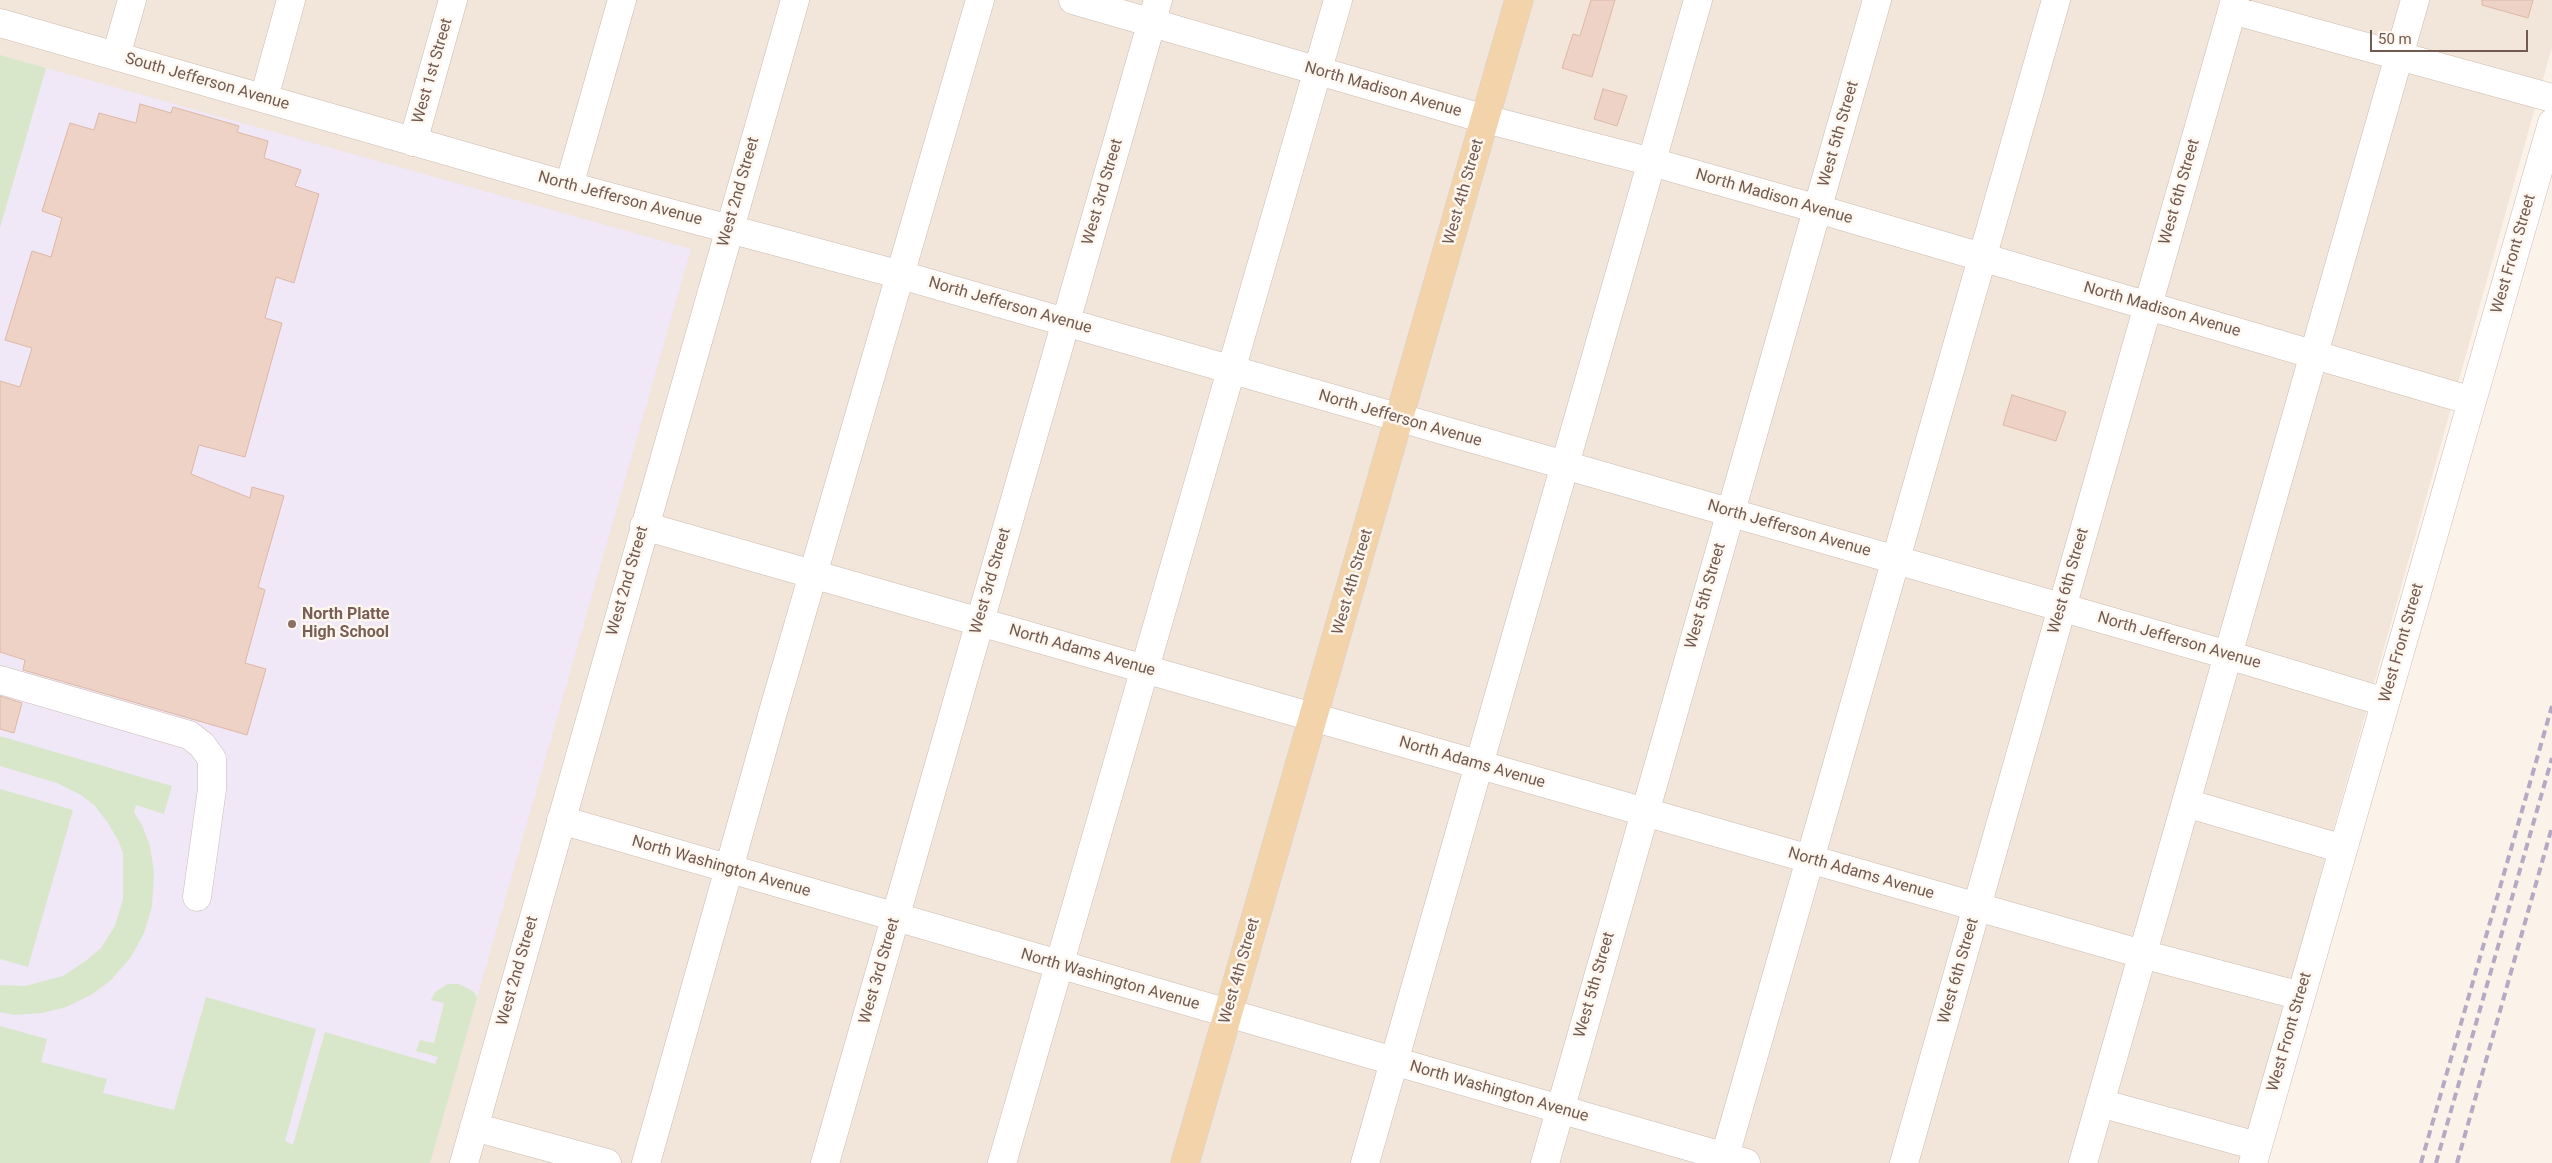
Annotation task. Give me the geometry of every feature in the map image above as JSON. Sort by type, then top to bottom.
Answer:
[{"type":"main road","name":"West 4th Street","points":[[1185,1163],[1519,0]]},
{"type":"street","points":[[116,56],[132,0]]},
{"type":"street","points":[[264,98],[291,0]]},
{"type":"street","name":"West 1st Street","points":[[413,142],[453,0]]},
{"type":"street","points":[[569,186],[622,0]]},
{"type":"street","name":"West 2nd Street","points":[[464,1163],[795,0]]},
{"type":"street","points":[[646,1163],[980,0]]},
{"type":"street","name":"North Madison Avenue","points":[[1073,0],[1155,12],[1318,71],[1485,119],[1652,162],[1818,209],[2472,401]]},
{"type":"street","points":[[1002,1163],[1338,0]]},
{"type":"street","points":[[1364,1163],[1698,0]]},
{"type":"street","name":"West 5th Street","points":[[1545,1163],[1643,812],[1877,0]]},
{"type":"street","points":[[1732,1161],[1810,860],[2056,0]]},
{"type":"street","points":[[2083,1163],[2415,0]]},
{"type":"street","points":[[2233,5],[2399,56],[2552,98]]},
{"type":"street","name":"West 6th Street","points":[[1904,1163],[2233,5]]},
{"type":"street","name":"West 3rd Street","points":[[825,1163],[1155,12]]},
{"type":"street","name":"South Jefferson Avenue","points":[[0,23],[413,142]]},
{"type":"street","name":"West Front Street","points":[[2255,1155],[2552,123]]},
{"type":"street","name":"North Jefferson Avenue","points":[[413,142],[901,275],[1231,371],[2062,607],[2385,702]]},
{"type":"street","name":"North Adams Avenue","points":[[644,526],[1810,860],[2142,954],[2301,996]]},
{"type":"street","points":[[0,680],[189,735],[202,744],[212,759],[212,789],[198,897]]},
{"type":"street","points":[[2186,803],[2342,849]]},
{"type":"street","name":"North Washington Avenue","points":[[561,820],[1732,1161]]},
{"type":"street","points":[[2100,1103],[2255,1155]]},
{"type":"street","points":[[474,1127],[606,1163]]},
{"type":"shaded area","points":[[0,0],[2552,0],[2552,47],[2240,1163],[0,1163]]},
{"type":"shaded area","name":"North Platte High School","points":[[0,55],[691,249],[430,1163],[0,1163]]},
{"type":"green space","points":[[0,55],[46,68],[0,228]]},
{"type":"green space","points":[[0,736],[172,786],[164,814],[136,805],[134,812],[142,825],[150,846],[154,872],[152,906],[144,933],[131,957],[111,980],[91,995],[66,1007],[42,1013],[15,1015],[0,1012],[0,985],[25,986],[63,976],[101,948],[115,926],[123,899],[123,853],[108,823],[94,805],[81,795],[57,783],[0,766]]},
{"type":"green space","points":[[0,789],[73,810],[28,967],[0,959]]},
{"type":"green space","points":[[448,984],[458,984],[467,988],[474,992],[477,998],[430,1163],[0,1163],[0,1026],[47,1039],[41,1062],[107,1079],[103,1093],[174,1110],[206,997],[316,1029],[285,1141],[293,1145],[325,1032],[435,1064],[438,1057],[416,1051],[420,1040],[434,1043],[444,1003],[431,1000],[435,992]]},
{"type":"building","points":[[1591,0],[1615,0],[1592,77],[1562,68],[1573,34],[1580,36]]},
{"type":"building","points":[[2482,0],[2533,0],[2528,18],[2482,5]]},
{"type":"building","points":[[1603,89],[1627,96],[1617,126],[1594,119]]},
{"type":"building","points":[[140,104],[171,113],[173,107],[239,126],[237,132],[268,141],[264,158],[301,170],[295,186],[319,194],[294,283],[276,277],[265,318],[282,323],[245,457],[199,445],[191,474],[250,498],[252,487],[284,496],[258,587],[265,590],[245,663],[266,669],[247,735],[23,670],[25,660],[0,652],[0,381],[20,387],[32,348],[5,340],[32,251],[51,257],[62,218],[42,211],[70,123],[94,130],[99,113],[136,123]]},
{"type":"building","points":[[2012,395],[2066,412],[2056,441],[2003,425]]},
{"type":"building","points":[[0,696],[22,703],[14,733],[0,729]]},
{"type":"railway","points":[[2421,1163],[2552,706]]},
{"type":"railway","points":[[2436,1163],[2552,758]]},
{"type":"railway","points":[[2457,1163],[2552,827]]},
{"type":"place","name":"North Platte High School","points":[[292,624]]}]
